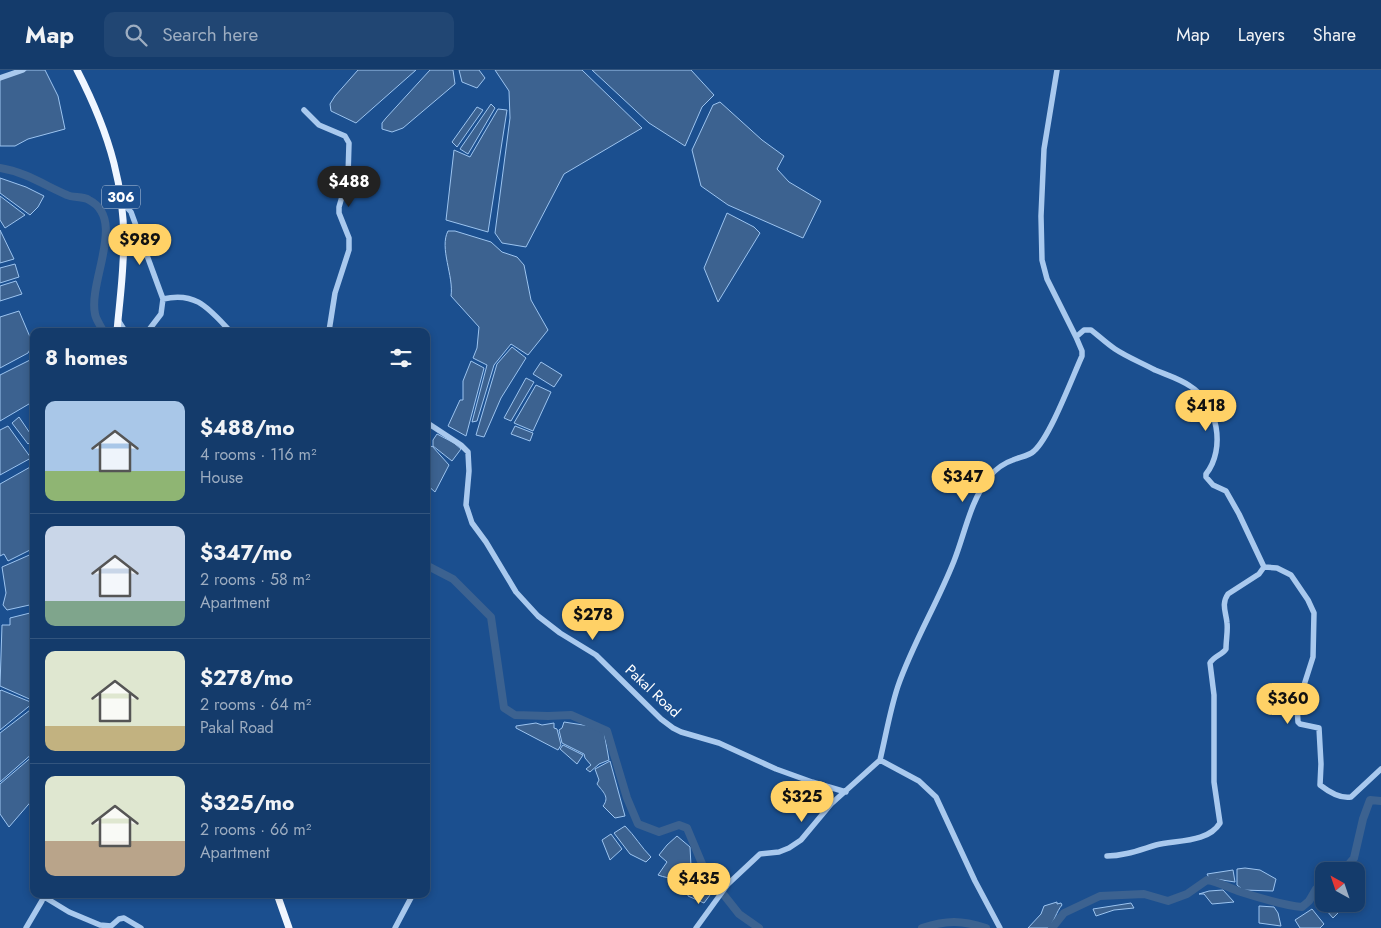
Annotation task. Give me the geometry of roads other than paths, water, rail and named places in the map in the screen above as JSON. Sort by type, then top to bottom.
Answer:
[{"type":"main road","name":"306","points":[[77,70],[105,130],[122,201],[124,261],[117,328]]},
{"type":"main road","points":[[278,898],[289,928]]},
{"type":"street","points":[[0,78],[23,70]]},
{"type":"street","points":[[696,928],[719,894],[760,854],[778,852],[789,848],[801,840],[831,804],[880,760],[899,685],[922,628],[954,562],[976,499],[989,477],[998,468],[1037,449],[1048,431],[1082,356],[1082,351],[1076,337],[1047,279],[1042,260],[1044,149],[1057,70]]},
{"type":"street","points":[[304,110],[319,125],[344,136],[348,143],[348,176],[339,213],[349,238],[349,250],[335,293],[329,328]]},
{"type":"street","points":[[122,201],[131,212],[163,299],[161,314],[150,328]]},
{"type":"street","points":[[163,299],[181,296],[194,300],[206,307],[227,328]]},
{"type":"street","points":[[118,320],[123,328]]},
{"type":"street","points":[[1076,337],[1084,330],[1091,330],[1114,349],[1190,386],[1201,395],[1209,407],[1218,444],[1215,458],[1206,477],[1213,485],[1226,491],[1264,567]]},
{"type":"street","name":"Pakal Road","points":[[430,425],[461,444],[468,452],[469,471],[466,505],[472,523],[486,542],[516,592],[538,616],[560,634],[596,655],[661,719],[673,728],[719,742],[776,769],[846,792]]},
{"type":"street","points":[[1264,567],[1277,568],[1291,575],[1314,612],[1313,657],[1296,707],[1300,724],[1319,728],[1320,785],[1330,792],[1345,798],[1352,797],[1381,769]]},
{"type":"street","points":[[1107,856],[1192,840],[1205,835],[1220,823],[1214,782],[1214,695],[1210,663],[1212,659],[1226,649],[1225,598],[1228,594],[1259,574],[1264,567]]},
{"type":"street","points":[[880,760],[919,781],[936,797],[975,881],[999,926]]},
{"type":"street","points":[[26,928],[43,899],[46,898],[63,909],[100,925],[111,926],[121,918],[141,928]]},
{"type":"street","points":[[395,928],[411,898]]},
{"type":"water","points":[[27,70],[45,70],[58,96],[65,129],[28,139],[15,146],[0,146],[0,79]]},
{"type":"water","points":[[358,70],[416,70],[356,123],[331,111],[330,104]]},
{"type":"water","points":[[430,70],[453,70],[455,84],[403,128],[392,132],[382,129],[382,123],[386,118]]},
{"type":"water","points":[[459,70],[479,70],[485,78],[477,88],[462,82]]},
{"type":"water","points":[[495,70],[582,70],[642,128],[564,174],[526,247],[502,243],[495,233],[510,118],[509,91]]},
{"type":"water","points":[[592,70],[691,70],[714,95],[702,107],[685,146],[649,123]]},
{"type":"water","points":[[720,102],[762,140],[784,156],[777,169],[789,182],[821,201],[803,238],[728,205],[701,186],[692,150],[713,105]]},
{"type":"water","points":[[491,104],[495,108],[468,154],[460,149]]},
{"type":"water","points":[[477,107],[483,110],[457,147],[452,142]]},
{"type":"water","points":[[498,109],[507,110],[488,232],[446,220],[454,150],[470,157]]},
{"type":"water","points":[[0,178],[26,187],[44,196],[38,207],[30,215],[0,193]]},
{"type":"water","points":[[0,196],[25,215],[5,228],[0,220]]},
{"type":"water","points":[[727,213],[754,227],[760,233],[718,302],[704,268]]},
{"type":"water","points":[[0,230],[14,259],[0,263]]},
{"type":"water","points":[[448,231],[455,231],[491,242],[502,252],[517,257],[524,265],[531,300],[548,330],[528,355],[511,344],[494,365],[477,421],[472,422],[487,365],[473,358],[477,348],[479,327],[451,296],[451,280],[445,246]]},
{"type":"water","points":[[15,264],[19,277],[0,283],[0,268]]},
{"type":"water","points":[[16,281],[22,294],[0,301],[0,286]]},
{"type":"water","points":[[19,311],[30,337],[30,349],[28,353],[0,368],[0,317]]},
{"type":"water","points":[[512,347],[526,358],[501,398],[484,437],[476,435],[497,364]]},
{"type":"water","points":[[30,360],[30,403],[0,421],[0,375]]},
{"type":"water","points":[[471,361],[484,368],[466,436],[448,426],[460,400],[463,400],[463,381]]},
{"type":"water","points":[[541,362],[562,375],[554,387],[533,374]]},
{"type":"water","points":[[526,378],[534,382],[511,421],[504,418]]},
{"type":"water","points":[[536,385],[551,392],[533,431],[514,423]]},
{"type":"water","points":[[19,417],[30,433],[30,442],[28,444],[12,423]]},
{"type":"water","points":[[8,426],[30,459],[0,475],[0,430]]},
{"type":"water","points":[[515,426],[533,433],[530,441],[511,434]]},
{"type":"water","points":[[437,434],[461,449],[452,461],[433,446],[433,440]]},
{"type":"water","points":[[432,446],[449,465],[435,492],[430,488],[430,448]]},
{"type":"water","points":[[30,467],[30,550],[8,561],[4,554],[0,556],[0,484]]},
{"type":"water","points":[[30,555],[30,605],[7,610],[3,605],[6,593],[2,567]]},
{"type":"water","points":[[30,613],[30,699],[0,686],[2,625],[10,625],[10,618]]},
{"type":"water","points":[[0,691],[30,702],[30,705],[0,730]]},
{"type":"water","points":[[30,710],[30,756],[0,782],[0,733]]},
{"type":"water","points":[[564,722],[596,727],[604,732],[609,760],[599,764],[590,772],[586,769],[591,765],[584,754],[562,743],[559,730]]},
{"type":"water","points":[[536,723],[542,725],[554,723],[554,728],[557,729],[561,745],[558,750],[516,728],[516,726]]},
{"type":"water","points":[[563,745],[583,755],[577,764],[560,749]]},
{"type":"water","points":[[30,758],[30,803],[9,827],[0,814],[0,784]]},
{"type":"water","points":[[610,761],[625,816],[615,818],[603,806],[606,797],[597,784],[599,780],[595,769]]},
{"type":"water","points":[[625,826],[651,857],[646,862],[630,854],[614,833]]},
{"type":"water","points":[[611,834],[622,849],[610,860],[602,840]]},
{"type":"water","points":[[677,836],[690,847],[691,866],[701,887],[710,895],[704,903],[688,896],[688,888],[680,882],[658,875],[667,862],[659,855]]},
{"type":"water","points":[[1237,869],[1260,870],[1276,879],[1273,891],[1243,890],[1237,885]]},
{"type":"water","points":[[1233,870],[1235,882],[1209,878],[1207,874]]},
{"type":"water","points":[[1223,890],[1234,902],[1212,904],[1204,894],[1199,894],[1209,891]]},
{"type":"water","points":[[1057,902],[1057,904],[1061,903],[1062,905],[1048,928],[1028,928],[1041,914],[1044,906]]},
{"type":"water","points":[[1131,903],[1134,908],[1114,910],[1096,916],[1093,909]]},
{"type":"water","points":[[1259,906],[1274,907],[1278,913],[1281,926],[1259,923]]},
{"type":"water","points":[[1312,909],[1324,924],[1320,928],[1300,928],[1295,920]]},
{"type":"water","points":[[1328,912],[1339,912],[1333,918]]},
{"type":"waterway","points":[[0,168],[26,176],[69,196],[87,199],[100,209],[105,221],[106,236],[94,300],[96,316],[102,328]]},
{"type":"waterway","points":[[430,567],[453,579],[491,617],[504,708],[515,715],[571,715],[607,731],[627,798],[638,824],[659,832],[679,825],[687,828],[708,878],[739,914],[759,928]]},
{"type":"waterway","points":[[1351,862],[1354,858],[1363,819],[1370,800],[1381,801]]},
{"type":"waterway","points":[[1052,928],[1064,913],[1100,896],[1144,894],[1168,901],[1187,894],[1207,880],[1263,899],[1302,907],[1309,901],[1315,891]]},
{"type":"waterway","points":[[922,928],[954,922],[986,928]]}]
